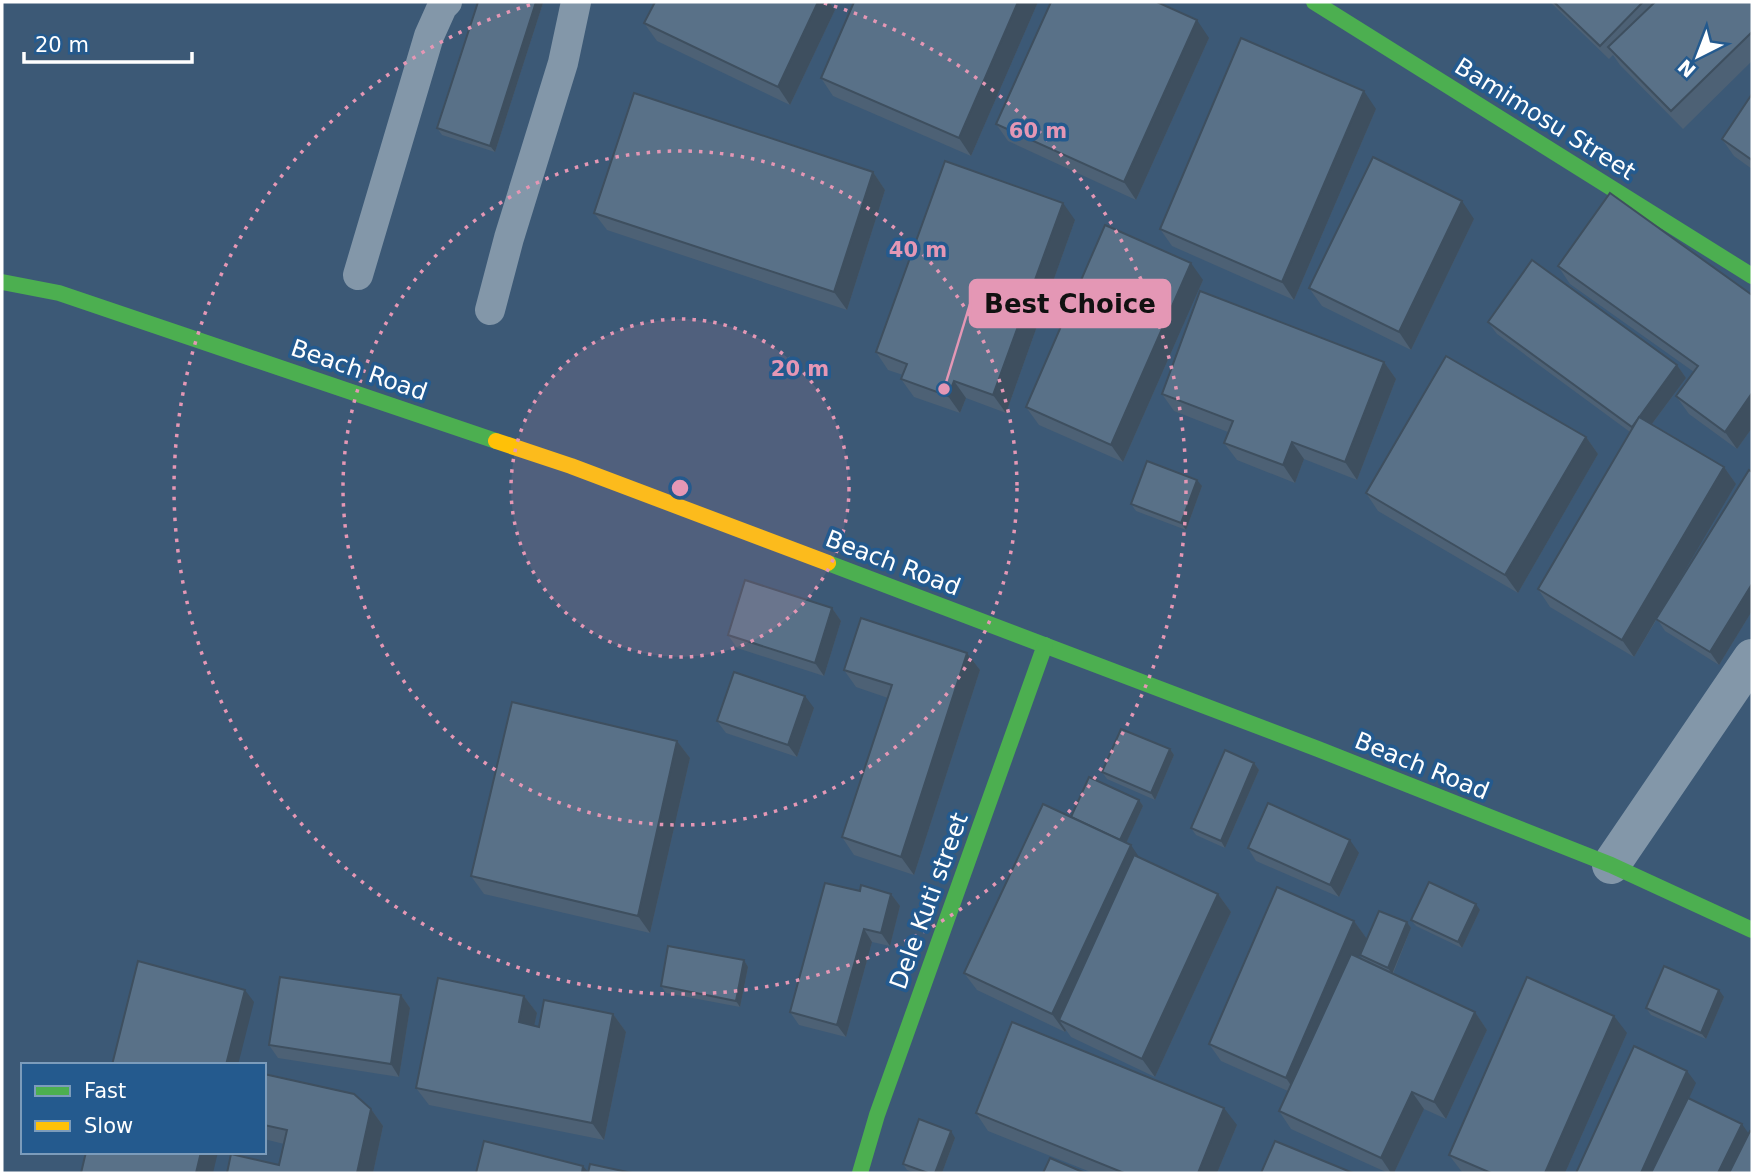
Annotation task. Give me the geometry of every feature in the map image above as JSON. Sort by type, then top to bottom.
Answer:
[{"type":"main road","name":"Bamimosu Street","points":[[1314,2],[1752,276]]},
{"type":"main road","name":"Beach Road","points":[[2,282],[58,293],[571,466],[1318,749],[1611,865],[1752,930]]},
{"type":"main road","name":"Dele Kuti street","points":[[860,1173],[877,1115],[1045,645]]},
{"type":"street","points":[[1611,865],[1752,658]]},
{"type":"lane","points":[[358,275],[429,36],[447,2]]},
{"type":"lane","points":[[490,310],[509,238],[563,63],[576,2]]},
{"type":"building","points":[[478,2],[536,2],[490,146],[437,128]]},
{"type":"building","points":[[655,2],[818,2],[778,87],[644,23]]},
{"type":"building","points":[[854,2],[1018,2],[959,138],[821,78]]},
{"type":"building","points":[[1051,2],[1157,2],[1197,20],[1124,182],[996,124]]},
{"type":"building","points":[[1554,2],[1643,2],[1600,46]]},
{"type":"building","points":[[1655,2],[1752,2],[1752,32],[1671,111],[1608,47]]},
{"type":"building","points":[[1241,38],[1364,91],[1282,282],[1160,229]]},
{"type":"building","points":[[634,93],[873,172],[834,292],[594,213]]},
{"type":"building","points":[[1752,94],[1752,160],[1722,139]]},
{"type":"building","points":[[1373,157],[1462,201],[1399,332],[1309,288]]},
{"type":"building","points":[[945,161],[1063,203],[993,395],[954,381],[948,396],[901,379],[907,364],[876,352]]},
{"type":"building","points":[[1610,193],[1752,295],[1752,393],[1725,432],[1676,396],[1698,366],[1558,266]]},
{"type":"building","points":[[1105,225],[1191,263],[1111,445],[1026,407]]},
{"type":"building","points":[[1532,260],[1677,365],[1632,427],[1488,322]]},
{"type":"building","points":[[1200,291],[1384,362],[1345,462],[1292,442],[1283,465],[1224,443],[1233,421],[1162,394]]},
{"type":"building","points":[[1446,356],[1586,437],[1505,575],[1366,493]]},
{"type":"building","points":[[1639,417],[1724,467],[1622,640],[1538,589]]},
{"type":"building","points":[[1147,461],[1197,480],[1181,523],[1131,504]]},
{"type":"building","points":[[1749,470],[1752,472],[1752,584],[1710,652],[1656,619]]},
{"type":"building","points":[[745,580],[832,608],[815,663],[728,635]]},
{"type":"building","points":[[861,618],[967,653],[901,857],[842,837],[892,685],[844,670]]},
{"type":"building","points":[[734,672],[805,696],[788,745],[717,721]]},
{"type":"building","points":[[512,702],[677,741],[638,916],[471,876]]},
{"type":"building","points":[[1121,729],[1170,749],[1151,793],[1102,772]]},
{"type":"building","points":[[1225,750],[1254,763],[1221,841],[1191,828]]},
{"type":"building","points":[[1089,777],[1139,800],[1120,840],[1071,817]]},
{"type":"building","points":[[1268,803],[1350,840],[1330,885],[1248,848]]},
{"type":"building","points":[[1043,804],[1131,845],[1052,1014],[964,973]]},
{"type":"building","points":[[1134,855],[1218,894],[1142,1059],[1059,1020]]},
{"type":"building","points":[[1429,882],[1476,904],[1458,942],[1411,920]]},
{"type":"building","points":[[825,883],[860,891],[861,885],[891,894],[881,933],[864,929],[837,1025],[790,1012]]},
{"type":"building","points":[[1277,887],[1354,921],[1286,1078],[1209,1044]]},
{"type":"building","points":[[1379,911],[1407,922],[1388,968],[1360,955]]},
{"type":"building","points":[[668,946],[744,960],[736,1001],[661,986]]},
{"type":"building","points":[[1351,954],[1475,1012],[1434,1102],[1412,1092],[1381,1158],[1279,1111]]},
{"type":"building","points":[[138,961],[245,990],[227,1063],[112,1063]]},
{"type":"building","points":[[1664,966],[1719,990],[1701,1033],[1646,1008]]},
{"type":"building","points":[[280,977],[401,995],[391,1064],[269,1045]]},
{"type":"building","points":[[1527,977],[1614,1016],[1545,1173],[1491,1173],[1449,1155]]},
{"type":"building","points":[[438,978],[524,996],[519,1022],[539,1027],[544,1000],[613,1014],[592,1123],[416,1088]]},
{"type":"building","points":[[1012,1022],[1224,1108],[1198,1173],[1124,1173],[976,1113]]},
{"type":"building","points":[[1634,1046],[1687,1071],[1641,1173],[1576,1173]]},
{"type":"building","points":[[266,1074],[354,1094],[371,1109],[357,1173],[227,1173],[231,1154],[279,1165],[287,1130],[266,1125]]},
{"type":"building","points":[[1688,1098],[1742,1124],[1718,1173],[1651,1173]]},
{"type":"building","points":[[919,1119],[951,1131],[935,1173],[903,1164]]},
{"type":"building","points":[[1750,1131],[1752,1173],[1729,1173]]},
{"type":"building","points":[[484,1141],[583,1166],[582,1173],[476,1173]]},
{"type":"building","points":[[1275,1141],[1353,1173],[1261,1173]]},
{"type":"building","points":[[86,1154],[201,1154],[196,1173],[81,1173]]},
{"type":"building","points":[[1050,1158],[1085,1173],[1043,1173]]},
{"type":"building","points":[[590,1164],[632,1173],[588,1173]]},
{"type":"traffic: fast","points":[[1314,2],[1752,276]]},
{"type":"traffic: fast","points":[[2,282],[59,293],[496,441]]},
{"type":"traffic: fast","points":[[828,563],[1318,749],[1611,865],[1752,930]]},
{"type":"traffic: fast","points":[[860,1173],[877,1115],[1045,645]]},
{"type":"traffic: slow","points":[[496,441],[571,466],[828,563]]},
{"type":"place","name":"Best Choice","points":[[944,389]]}]
